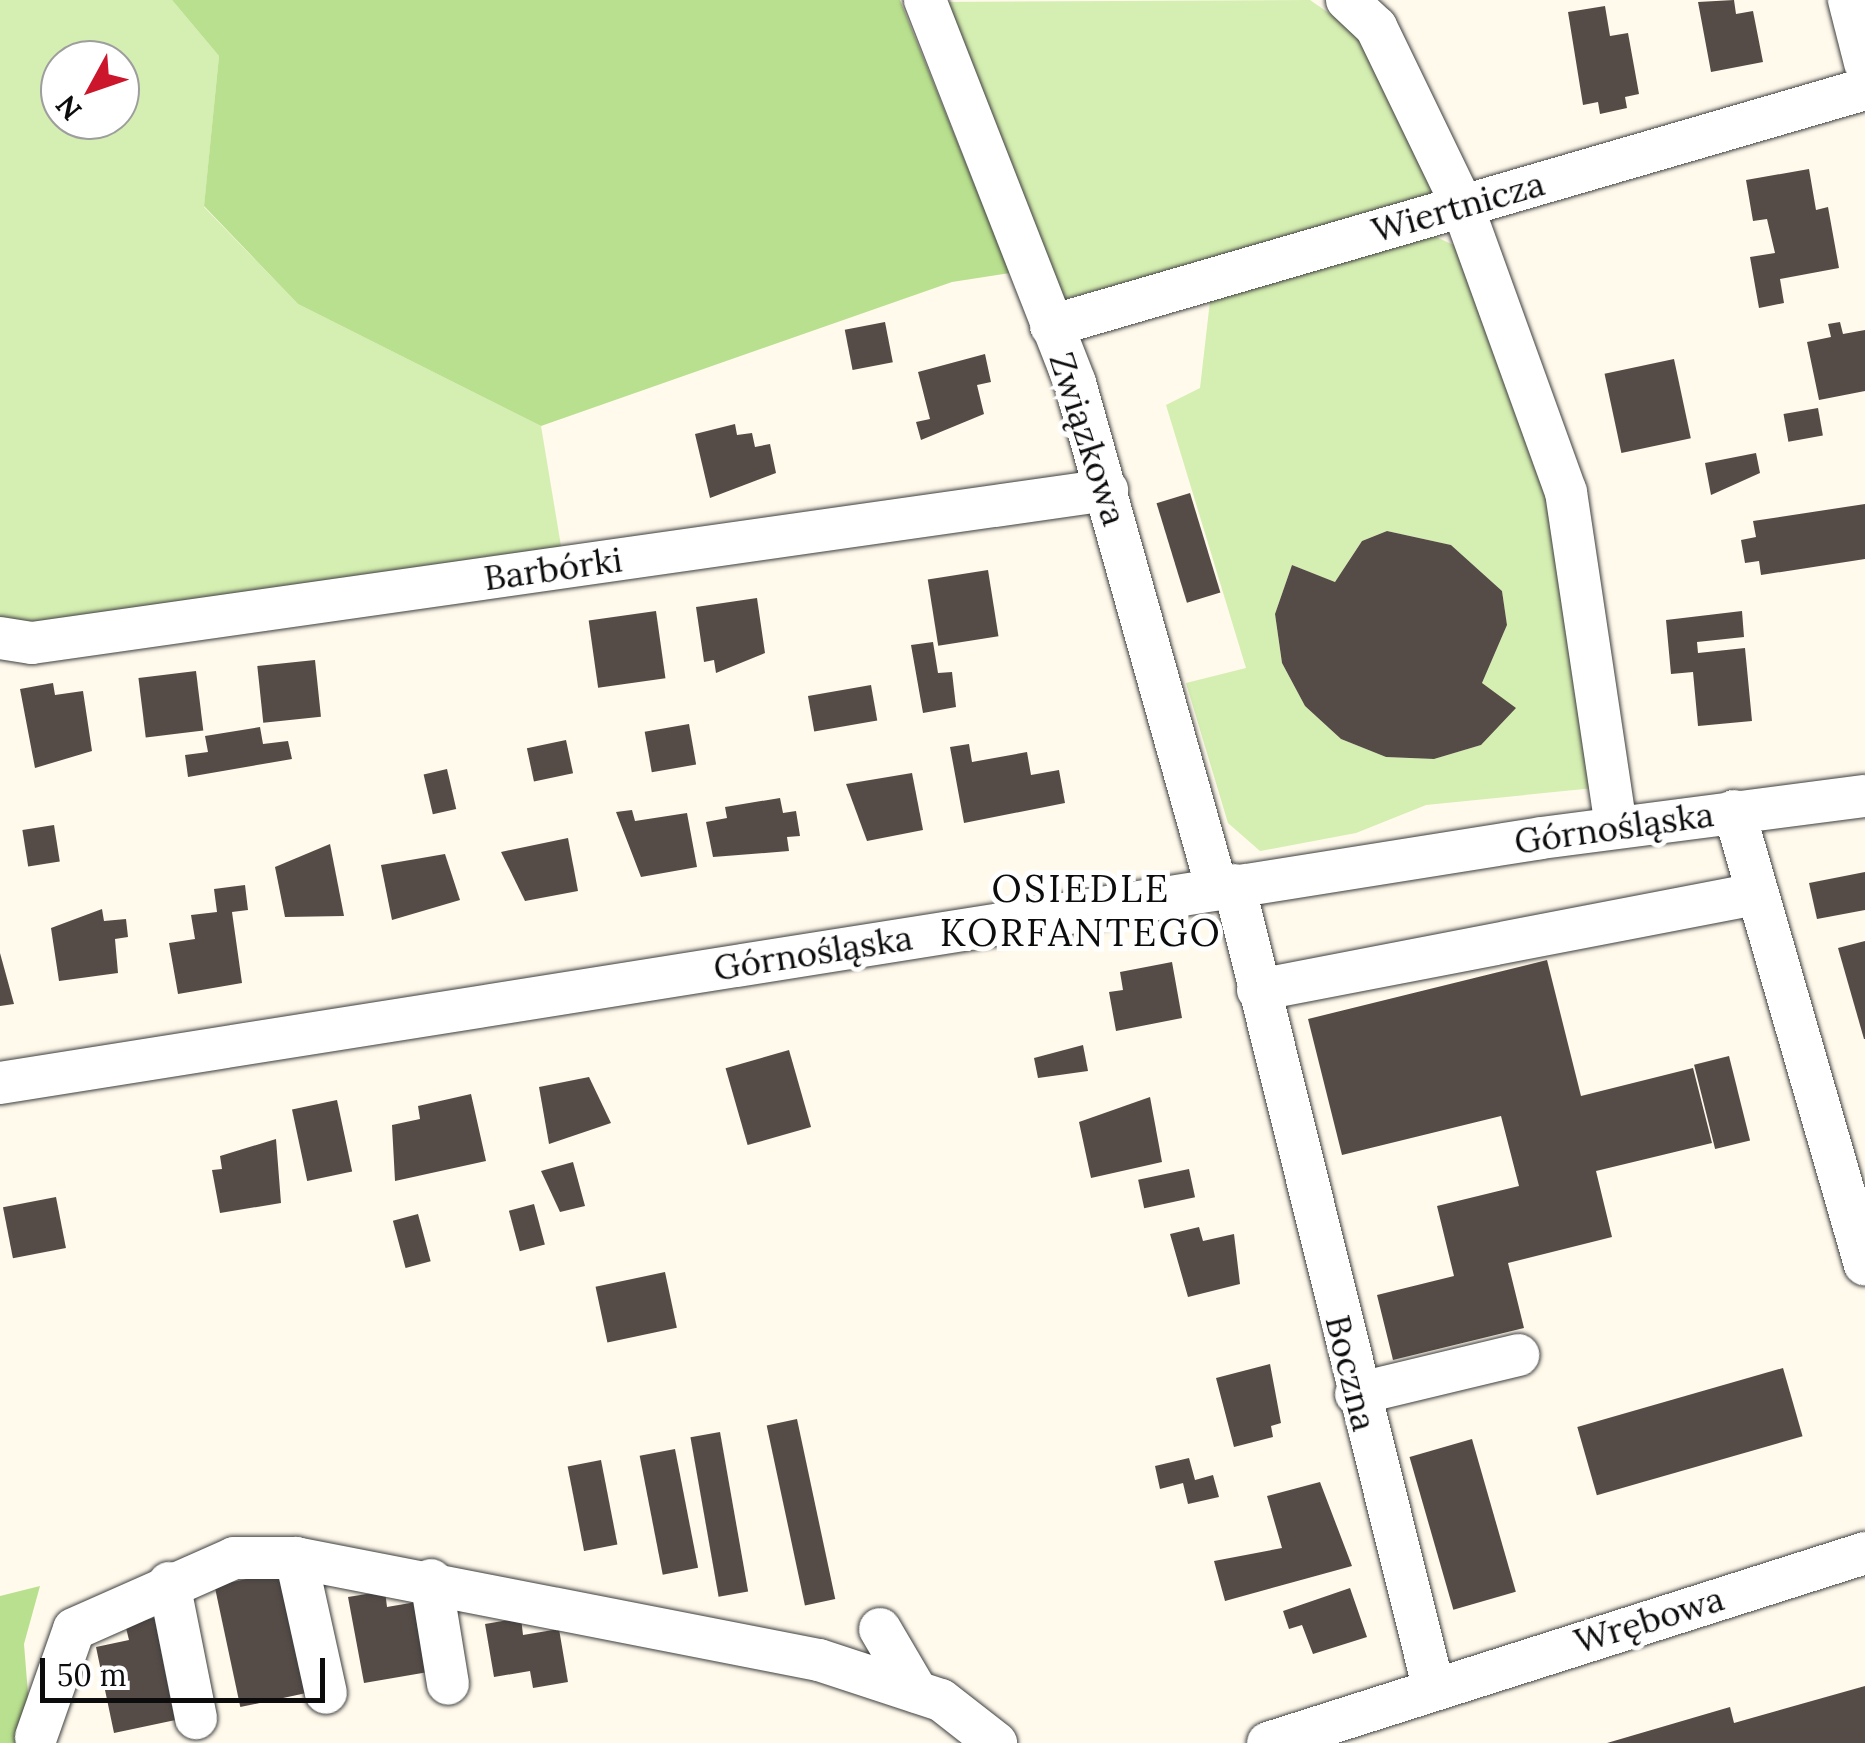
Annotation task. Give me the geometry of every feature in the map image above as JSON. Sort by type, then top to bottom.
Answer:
[{"type":"street","name":"Związkowa","points":[[924,0],[1051,326],[1106,490],[1225,887]]},
{"type":"street","points":[[1346,0],[1376,27],[1462,205],[1566,492],[1616,827]]},
{"type":"street","points":[[1849,0],[1865,63]]},
{"type":"street","name":"Wiertnicza","points":[[1051,326],[1865,89]]},
{"type":"street","name":"Barbórki","points":[[0,638],[32,643],[1106,490]]},
{"type":"street","name":"Górnośląska","points":[[0,1083],[1225,887],[1616,827],[1865,796]]},
{"type":"street","points":[[1734,811],[1754,894],[1855,1191],[1865,1264]]},
{"type":"street","name":"Boczna","points":[[1225,887],[1258,990],[1356,1394],[1434,1690]]},
{"type":"street","points":[[1258,990],[1754,894]]},
{"type":"street","points":[[1356,1394],[1518,1355]]},
{"type":"street","name":"Wrębowa","points":[[1434,1690],[1865,1553]]},
{"type":"street","points":[[36,1737],[74,1629],[169,1583],[234,1558],[296,1558],[431,1580],[819,1660],[916,1692],[996,1743]]},
{"type":"street","points":[[296,1558],[326,1693]]},
{"type":"street","points":[[431,1580],[448,1684]]},
{"type":"street","points":[[169,1583],[196,1718]]},
{"type":"street","points":[[880,1628],[916,1692]]},
{"type":"street","points":[[1268,1743],[1434,1690]]},
{"type":"green space","points":[[0,0],[172,0],[219,56],[204,207],[298,304],[541,426],[562,552],[0,648]]},
{"type":"green space","points":[[172,0],[900,0],[1010,273],[952,282],[541,426],[298,304],[204,206],[219,56]]},
{"type":"green space","points":[[1310,0],[1366,39],[1439,197],[1061,300],[943,2]]},
{"type":"green space","points":[[1432,235],[1462,249],[1559,526],[1594,788],[1426,805],[1356,833],[1260,851],[1228,823],[1186,683],[1246,668],[1166,405],[1200,388],[1210,301]],"holes":[[[1387,531],[1451,545],[1502,591],[1507,625],[1482,683],[1481,745],[1434,759],[1386,757],[1341,739],[1305,706],[1282,663],[1275,614],[1292,565],[1335,582],[1362,541]]]},
{"type":"green space","points":[[40,1586],[24,1644],[32,1743],[0,1743],[0,1596]]},
{"type":"building","points":[[1734,0],[1736,14],[1753,11],[1763,62],[1711,72],[1698,2]]},
{"type":"building","points":[[1605,6],[1610,36],[1628,33],[1639,94],[1625,97],[1627,108],[1600,114],[1598,102],[1583,105],[1568,12]]},
{"type":"building","points":[[1809,169],[1816,210],[1828,207],[1839,268],[1780,279],[1784,303],[1759,308],[1750,257],[1775,253],[1767,219],[1753,221],[1746,180]]},
{"type":"building","points":[[885,322],[893,362],[853,370],[845,330]]},
{"type":"building","points":[[1840,322],[1843,334],[1865,330],[1865,391],[1819,400],[1807,342],[1831,337],[1828,324]]},
{"type":"building","points":[[985,354],[991,382],[977,385],[984,414],[921,440],[916,422],[930,419],[918,372]]},
{"type":"building","points":[[1674,359],[1691,438],[1621,453],[1605,374]]},
{"type":"building","points":[[1818,408],[1823,436],[1788,442],[1784,414]]},
{"type":"building","points":[[735,424],[737,435],[752,433],[755,447],[770,444],[776,473],[710,498],[695,434]]},
{"type":"building","points":[[1756,453],[1760,473],[1711,495],[1705,463]]},
{"type":"building","points":[[1190,493],[1220,592],[1187,603],[1157,503]]},
{"type":"building","points":[[1865,504],[1865,559],[1761,575],[1759,561],[1745,563],[1741,540],[1756,537],[1753,521]]},
{"type":"building","points":[[1387,531],[1451,545],[1502,591],[1507,625],[1482,683],[1516,708],[1481,745],[1434,759],[1386,757],[1341,739],[1305,706],[1282,663],[1275,614],[1292,565],[1335,582],[1362,541]]},
{"type":"building","points":[[988,570],[998,636],[938,646],[928,580]]},
{"type":"building","points":[[757,598],[765,653],[716,673],[714,660],[704,662],[696,607]]},
{"type":"building","points":[[656,611],[665,678],[598,688],[589,620]]},
{"type":"building","points":[[1742,611],[1744,637],[1697,642],[1698,653],[1745,648],[1752,721],[1698,726],[1693,672],[1671,674],[1666,620]]},
{"type":"building","points":[[933,642],[938,673],[952,672],[956,707],[923,713],[911,645]]},
{"type":"building","points":[[315,660],[321,717],[263,723],[257,666]]},
{"type":"building","points":[[196,671],[203,731],[146,738],[138,678]]},
{"type":"building","points":[[53,683],[55,695],[83,691],[92,751],[35,768],[20,689]]},
{"type":"building","points":[[871,685],[877,720],[814,732],[808,696]]},
{"type":"building","points":[[689,724],[696,764],[652,772],[645,732]]},
{"type":"building","points":[[260,727],[263,744],[288,741],[292,759],[188,777],[185,755],[208,752],[205,736]]},
{"type":"building","points":[[566,740],[573,773],[534,782],[527,748]]},
{"type":"building","points":[[969,744],[972,762],[1027,752],[1031,775],[1059,770],[1065,803],[964,823],[950,747]]},
{"type":"building","points":[[447,769],[456,809],[433,814],[424,774]]},
{"type":"building","points":[[912,773],[923,830],[867,841],[846,784]]},
{"type":"building","points":[[780,798],[783,813],[796,811],[800,836],[787,837],[789,851],[713,857],[706,822],[727,818],[725,807]]},
{"type":"building","points":[[632,810],[635,821],[687,813],[697,867],[641,877],[616,812]]},
{"type":"building","points":[[54,825],[60,862],[28,867],[22,830]]},
{"type":"building","points":[[568,838],[578,891],[525,901],[501,852]]},
{"type":"building","points":[[330,844],[344,916],[285,917],[275,867]]},
{"type":"building","points":[[445,854],[460,900],[392,920],[381,865]]},
{"type":"building","points":[[1865,872],[1865,910],[1817,919],[1809,883]]},
{"type":"building","points":[[245,885],[248,910],[232,912],[242,983],[178,994],[169,943],[195,939],[191,915],[217,912],[214,889]]},
{"type":"building","points":[[102,909],[104,921],[126,919],[128,937],[115,939],[118,973],[59,981],[51,928]]},
{"type":"building","points":[[1865,941],[1865,1039],[1864,1039],[1838,948]]},
{"type":"building","points":[[0,953],[14,1004],[0,1006]]},
{"type":"building","points":[[1547,960],[1581,1096],[1693,1068],[1712,1143],[1596,1171],[1612,1237],[1508,1263],[1524,1328],[1393,1360],[1377,1295],[1454,1276],[1437,1206],[1519,1186],[1501,1116],[1342,1155],[1308,1019]]},
{"type":"building","points":[[1172,962],[1182,1018],[1116,1031],[1109,992],[1123,990],[1120,972]]},
{"type":"building","points":[[1083,1045],[1088,1071],[1038,1078],[1034,1058]]},
{"type":"building","points":[[789,1050],[811,1127],[748,1145],[726,1068]]},
{"type":"building","points":[[1729,1056],[1750,1140],[1715,1149],[1694,1065]]},
{"type":"building","points":[[589,1077],[611,1123],[549,1144],[539,1087]]},
{"type":"building","points":[[471,1094],[486,1161],[395,1181],[392,1125],[420,1119],[418,1106]]},
{"type":"building","points":[[1150,1097],[1162,1162],[1091,1178],[1079,1122]]},
{"type":"building","points":[[337,1100],[352,1171],[307,1181],[292,1110]]},
{"type":"building","points":[[276,1139],[281,1203],[220,1213],[212,1170],[222,1169],[220,1156]]},
{"type":"building","points":[[573,1162],[585,1206],[560,1212],[541,1171]]},
{"type":"building","points":[[1189,1169],[1195,1197],[1144,1208],[1138,1180]]},
{"type":"building","points":[[56,1197],[66,1248],[13,1258],[3,1207]]},
{"type":"building","points":[[534,1204],[545,1245],[520,1251],[509,1211]]},
{"type":"building","points":[[418,1214],[431,1261],[406,1268],[393,1221]]},
{"type":"building","points":[[1199,1227],[1203,1241],[1234,1234],[1240,1284],[1188,1297],[1170,1234]]},
{"type":"building","points":[[665,1272],[677,1328],[607,1343],[596,1287]]},
{"type":"building","points":[[1270,1364],[1281,1423],[1271,1426],[1273,1437],[1234,1447],[1216,1378]]},
{"type":"building","points":[[1783,1368],[1803,1436],[1597,1495],[1577,1427]]},
{"type":"building","points":[[797,1419],[835,1599],[805,1605],[767,1425]]},
{"type":"building","points":[[720,1432],[748,1592],[719,1597],[690,1437]]},
{"type":"building","points":[[1472,1439],[1516,1592],[1453,1610],[1410,1457]]},
{"type":"building","points":[[675,1449],[698,1568],[663,1575],[640,1456]]},
{"type":"building","points":[[1189,1458],[1195,1480],[1213,1475],[1219,1497],[1188,1504],[1183,1483],[1160,1489],[1155,1466]]},
{"type":"building","points":[[601,1460],[617,1544],[584,1551],[568,1466]]},
{"type":"building","points":[[1320,1482],[1352,1566],[1225,1601],[1214,1561],[1282,1548],[1267,1496]]},
{"type":"building","points":[[284,1571],[310,1692],[240,1707],[215,1586]]},
{"type":"building","points":[[1350,1588],[1367,1637],[1313,1654],[1302,1625],[1289,1629],[1283,1611]]},
{"type":"building","points":[[385,1591],[387,1607],[422,1601],[434,1671],[364,1683],[348,1597]]},
{"type":"building","points":[[163,1616],[185,1718],[114,1733],[96,1647],[129,1640],[125,1624]]},
{"type":"building","points":[[521,1618],[523,1635],[559,1629],[568,1682],[533,1688],[530,1671],[494,1677],[485,1624]]},
{"type":"building","points":[[1865,1686],[1865,1743],[1607,1743],[1730,1707],[1734,1723]]},
{"type":"district","name":"OSIEDLE KORFANTEGO","points":[[1081,911]]}]
